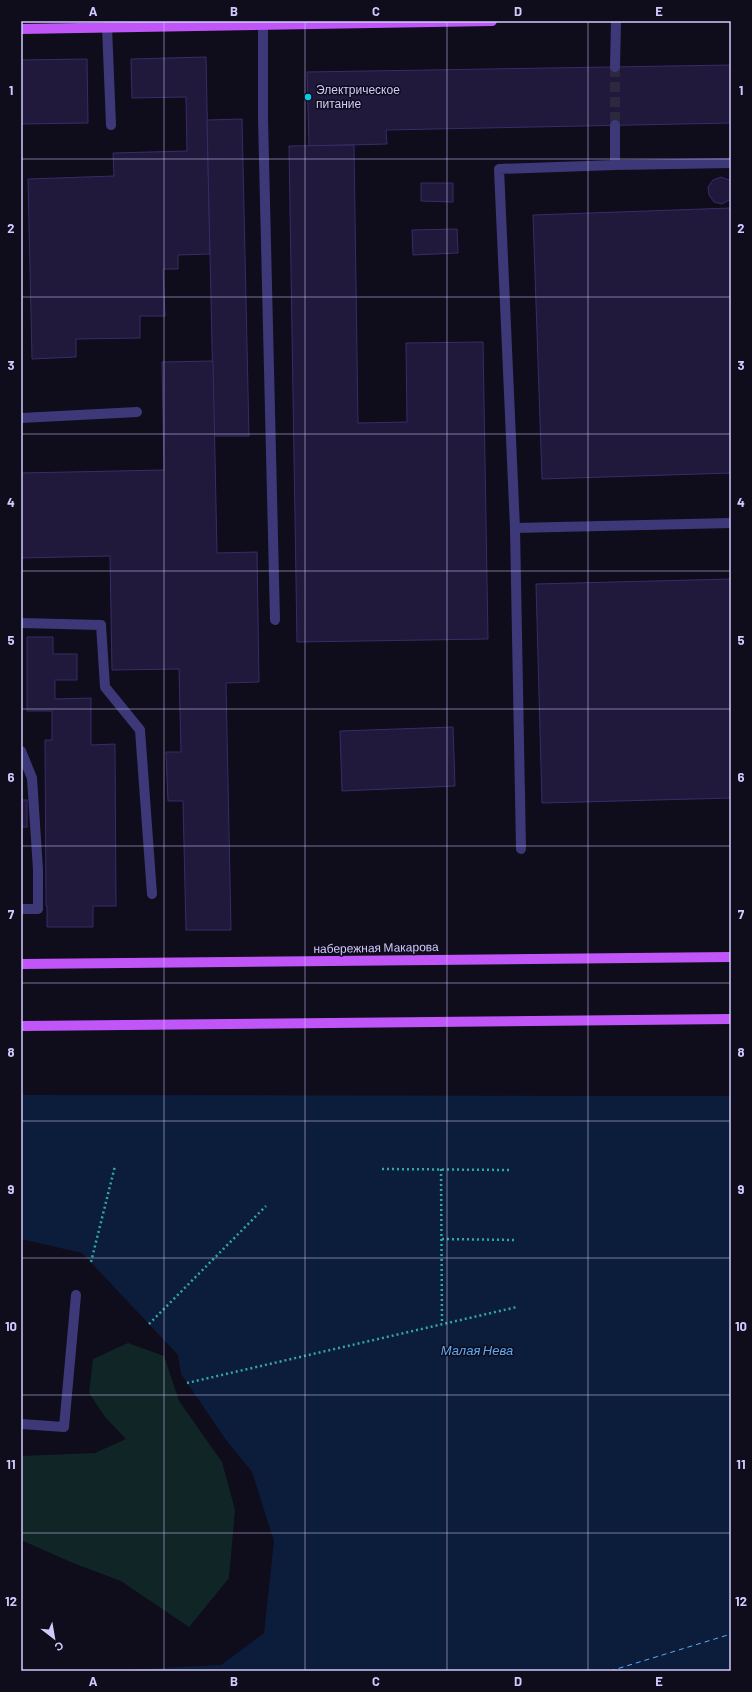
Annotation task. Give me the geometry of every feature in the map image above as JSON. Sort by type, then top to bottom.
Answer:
[{"type":"main road","points":[[21,29],[263,23],[492,21]]},
{"type":"main road","name":"набережная Макарова","points":[[21,964],[731,957]]},
{"type":"main road","points":[[21,1026],[731,1019]]},
{"type":"lane","points":[[615,67],[616,21]]},
{"type":"lane","points":[[263,23],[263,118],[275,620]]},
{"type":"lane","points":[[107,27],[110,125]]},
{"type":"lane","points":[[615,125],[615,165]]},
{"type":"lane","points":[[521,849],[515,528],[500,169],[731,163]]},
{"type":"lane","points":[[21,418],[137,412]]},
{"type":"lane","points":[[515,528],[731,523]]},
{"type":"lane","points":[[21,623],[101,625],[105,687],[140,730],[152,894]]},
{"type":"lane","points":[[21,751],[32,778],[38,870],[38,909],[21,909]]},
{"type":"lane","points":[[21,1424],[64,1427],[76,1296]]},
{"type":"path","points":[[91,1262],[116,1166]]},
{"type":"path","points":[[382,1168],[510,1170]]},
{"type":"path","points":[[441,1169],[442,1324]]},
{"type":"path","points":[[149,1324],[266,1206]]},
{"type":"path","points":[[442,1238],[515,1240]]},
{"type":"path","points":[[187,1383],[516,1308]]},
{"type":"green space","points":[[128,1343],[164,1356],[179,1401],[222,1462],[235,1510],[229,1578],[189,1627],[121,1581],[73,1563],[21,1540],[21,1456],[95,1453],[126,1439],[105,1417],[89,1393],[93,1359]]},
{"type":"water","name":"Малая Нева","points":[[21,1095],[731,1096],[731,1671],[105,1671],[221,1665],[264,1633],[274,1541],[252,1472],[226,1440],[181,1374],[178,1355],[82,1253],[21,1239]]},
{"type":"building","points":[[206,57],[210,254],[178,255],[178,269],[163,269],[165,316],[140,316],[140,338],[76,339],[76,357],[32,359],[28,179],[114,176],[113,153],[187,151],[186,97],[132,98],[131,59]]},
{"type":"building","points":[[87,59],[88,123],[21,124],[21,60]]},
{"type":"building","points":[[731,65],[731,123],[386,130],[387,144],[309,146],[307,72]]},
{"type":"building","points":[[242,119],[249,436],[214,436],[207,120]]},
{"type":"building","points":[[354,145],[358,423],[407,422],[406,343],[483,342],[488,639],[297,642],[289,146]]},
{"type":"building","points":[[721,177],[731,182],[731,199],[722,204],[714,202],[709,195],[708,187],[713,180]]},
{"type":"building","points":[[421,183],[453,183],[453,202],[421,201]]},
{"type":"building","points":[[731,208],[731,473],[542,479],[533,215]]},
{"type":"building","points":[[457,229],[458,253],[413,255],[412,230]]},
{"type":"building","points":[[213,361],[217,553],[257,552],[259,682],[226,683],[231,930],[186,930],[183,801],[168,801],[166,752],[181,752],[179,669],[112,670],[110,556],[21,558],[21,473],[164,470],[162,362]]},
{"type":"building","points":[[731,579],[731,798],[542,803],[536,584]]},
{"type":"building","points":[[27,637],[53,637],[53,654],[77,654],[77,680],[55,680],[55,699],[91,698],[91,745],[115,744],[116,906],[93,906],[93,927],[47,927],[45,740],[52,740],[52,711],[27,711]]},
{"type":"building","points":[[453,727],[455,786],[342,791],[340,731]]},
{"type":"building","points":[[21,800],[27,800],[27,827],[21,827]]},
{"type":"ferry route","points":[[610,1671],[731,1634]]},
{"type":"tunnel","points":[[615,67],[615,125]]},
{"type":"place","name":"Электрическое питание","points":[[308,97]]}]
